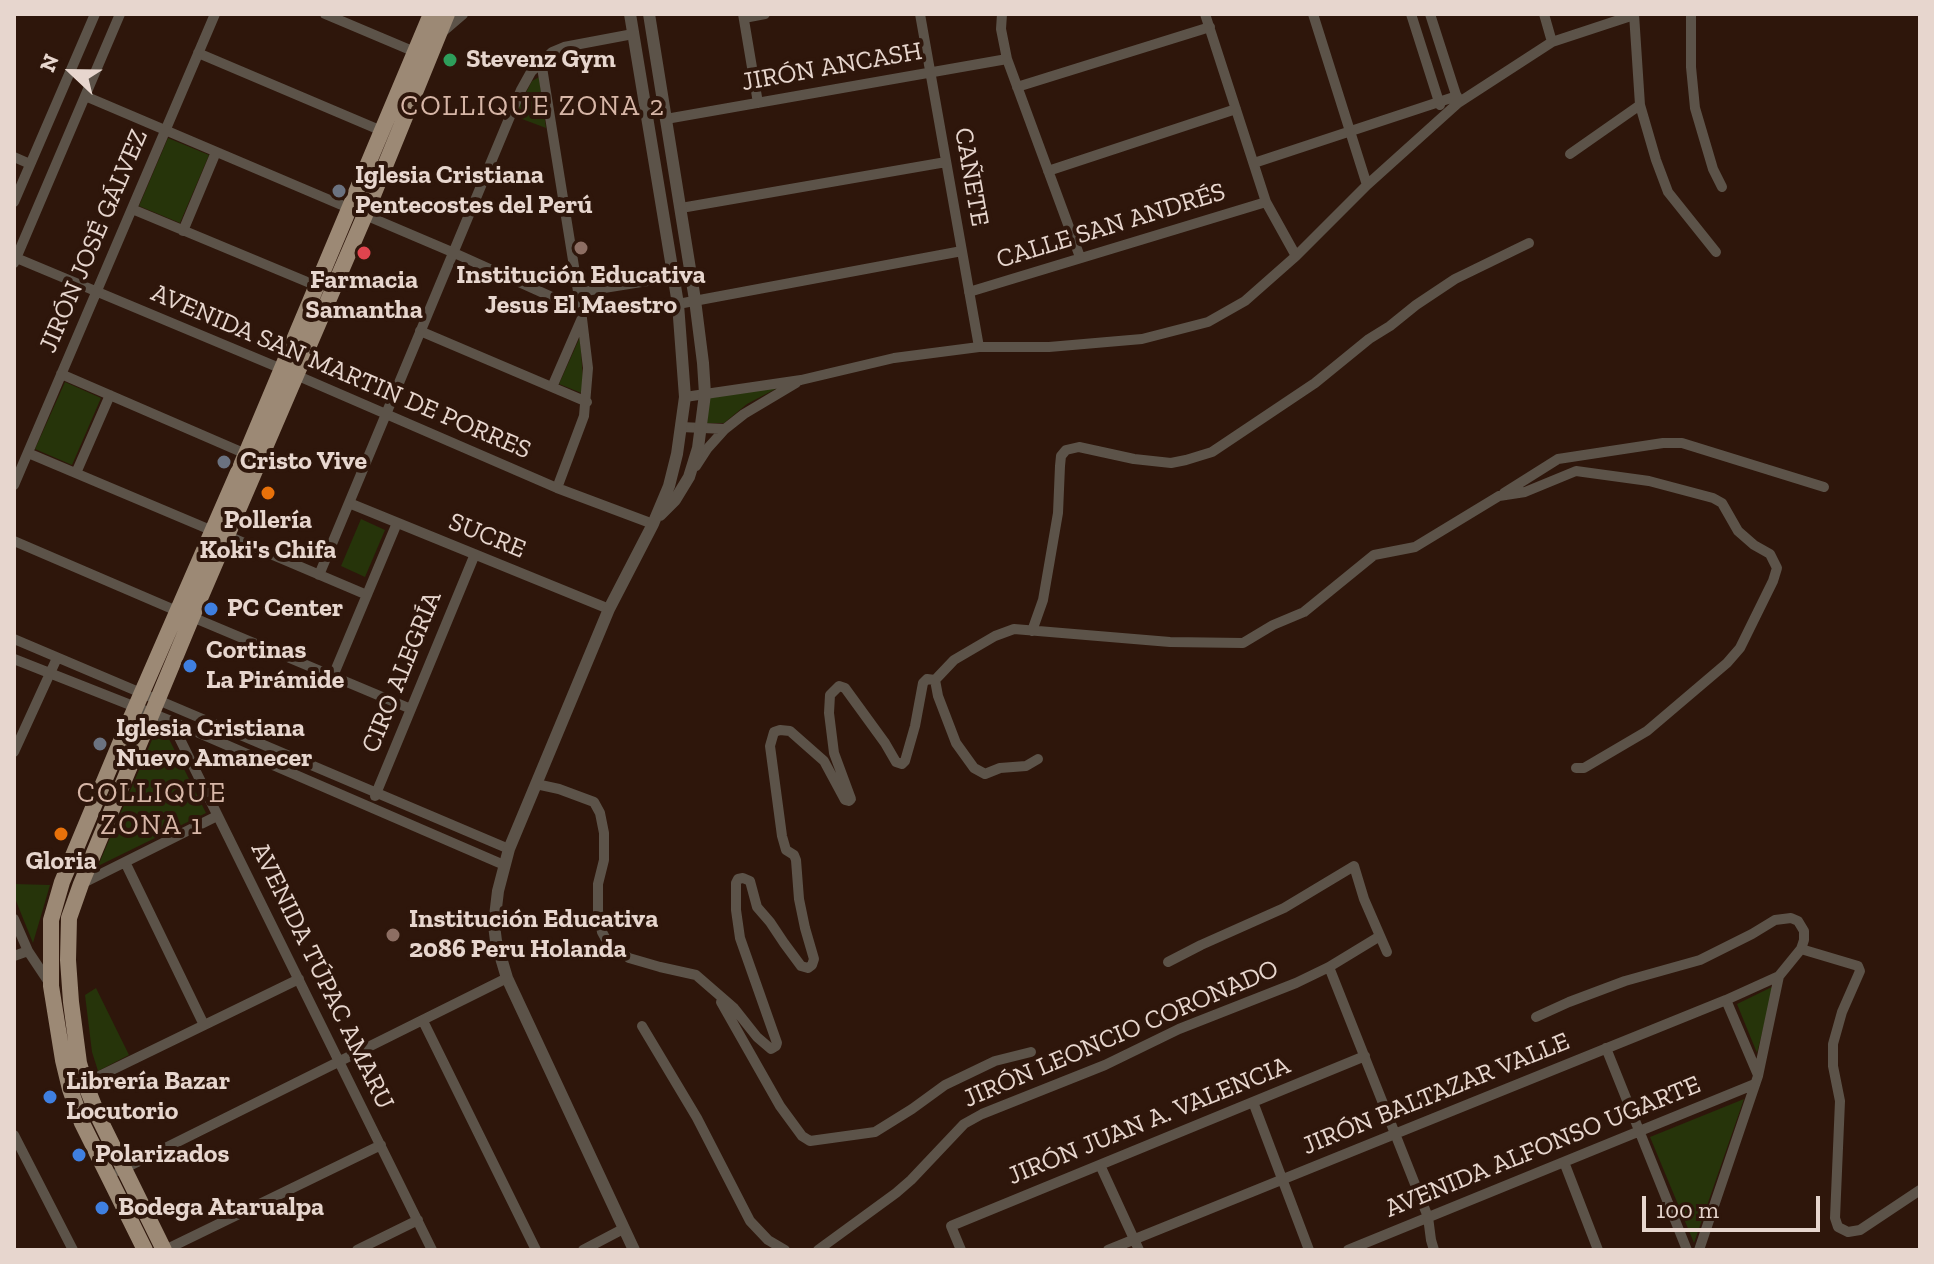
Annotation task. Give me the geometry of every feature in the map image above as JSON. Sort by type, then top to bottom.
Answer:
[{"type":"main road","points":[[220,534],[246,454],[289,372],[317,286],[358,212],[382,131],[431,14]]},
{"type":"main road","points":[[145,1250],[82,1123],[70,1089],[51,986],[51,920],[56,900],[139,700],[185,614],[447,14]]},
{"type":"main road","points":[[164,1250],[85,1083],[74,1033],[68,960],[69,918],[156,707],[185,614]]},
{"type":"street","points":[[14,202],[95,14]]},
{"type":"street","points":[[15,259],[120,14]]},
{"type":"street","name":"JIRÓN JOSÉ GÁLVEZ","points":[[14,485],[215,14]]},
{"type":"street","points":[[325,14],[415,52]]},
{"type":"street","points":[[439,34],[462,14]]},
{"type":"street","points":[[630,14],[678,304],[685,397],[677,454],[669,486],[653,524],[609,609],[509,849],[494,925],[507,978],[634,1250]]},
{"type":"street","points":[[649,14],[703,363],[705,394],[701,429],[689,477]]},
{"type":"street","points":[[758,103],[744,16],[765,14]]},
{"type":"street","name":"CAÑETE","points":[[920,14],[979,347]]},
{"type":"street","points":[[1002,14],[1001,29],[1007,59],[1080,257]]},
{"type":"street","points":[[1205,14],[1266,202],[1296,256]]},
{"type":"street","points":[[1313,14],[1367,185]]},
{"type":"street","points":[[1411,14],[1443,115]]},
{"type":"street","points":[[1430,14],[1458,99]]},
{"type":"street","points":[[1544,14],[1552,42]]},
{"type":"street","points":[[685,397],[801,380],[894,358],[979,347],[1049,347],[1142,339],[1208,322],[1245,301],[1296,256],[1458,99],[1552,42],[1634,14],[1640,105],[1656,160],[1668,192],[1716,252]]},
{"type":"street","points":[[1691,14],[1695,108],[1713,169],[1722,187]]},
{"type":"street","points":[[1017,87],[1210,27]]},
{"type":"street","points":[[319,575],[452,252],[531,72],[552,52],[564,47],[633,34]]},
{"type":"street","points":[[198,53],[382,131]]},
{"type":"street","name":"JIRÓN ANCASH","points":[[666,119],[1007,59]]},
{"type":"street","points":[[541,61],[579,292],[588,368],[584,416],[557,488]]},
{"type":"street","points":[[85,96],[452,252],[582,313]]},
{"type":"street","points":[[1254,163],[1439,102],[1458,99]]},
{"type":"street","points":[[1570,154],[1640,105]]},
{"type":"street","points":[[1048,171],[1236,109]]},
{"type":"street","points":[[183,231],[216,152]]},
{"type":"street","points":[[14,157],[30,164]]},
{"type":"street","points":[[681,208],[946,162]]},
{"type":"street","name":"CALLE SAN ANDRÉS","points":[[969,292],[1266,202]]},
{"type":"street","points":[[132,209],[317,286]]},
{"type":"street","points":[[1032,631],[1043,600],[1058,513],[1061,456],[1066,450],[1079,447],[1171,463],[1212,452],[1315,383],[1369,339],[1455,279],[1529,243]]},
{"type":"street","points":[[678,304],[962,251]]},
{"type":"street","name":"AVENIDA SAN MARTIN DE PORRES","points":[[15,259],[289,372],[557,488],[653,524]]},
{"type":"street","points":[[579,292],[691,274]]},
{"type":"street","points":[[552,387],[582,313]]},
{"type":"street","points":[[420,331],[587,402]]},
{"type":"street","points":[[61,374],[246,454]]},
{"type":"street","points":[[653,524],[675,500],[707,449],[725,429],[801,380]]},
{"type":"street","points":[[76,473],[110,395]]},
{"type":"street","points":[[681,427],[725,429]]},
{"type":"street","points":[[935,680],[954,660],[995,636],[1014,629],[1170,642],[1243,643],[1273,625],[1304,612],[1374,555],[1415,547],[1558,459],[1663,443],[1682,443],[1824,487]]},
{"type":"street","points":[[28,453],[367,595]]},
{"type":"street","points":[[1499,496],[1525,492],[1576,471],[1649,481],[1722,503],[1738,531],[1770,554],[1777,568],[1740,648],[1727,663],[1647,731],[1584,768],[1576,768]]},
{"type":"street","name":"SUCRE","points":[[349,503],[609,609]]},
{"type":"street","points":[[333,676],[397,523]]},
{"type":"street","points":[[14,541],[411,709]]},
{"type":"street","name":"CIRO ALEGRÍA","points":[[370,807],[475,554]]},
{"type":"street","points":[[14,639],[139,700],[376,792],[509,849]]},
{"type":"street","points":[[14,752],[57,658]]},
{"type":"street","points":[[14,659],[51,674],[139,700]]},
{"type":"street","points":[[536,784],[594,802],[600,813],[604,860],[598,884],[598,911],[602,932],[608,943],[629,958],[696,975],[734,1008],[771,1049],[777,1043],[740,938],[735,893],[738,879],[750,881],[757,907],[801,966],[808,968],[814,962],[799,899],[796,860],[786,850],[782,836],[770,746],[774,732],[790,731],[824,761],[845,800],[849,801],[851,799],[834,753],[829,713],[833,690],[839,686],[845,688],[896,762],[902,764],[915,726],[923,683],[927,679],[935,680]]},
{"type":"street","points":[[935,680],[956,743],[974,768],[985,774],[1000,768],[1026,766],[1038,759]]},
{"type":"street","points":[[156,707],[171,721],[504,865]]},
{"type":"street","name":"AVENIDA TÚPAC AMARU","points":[[171,721],[432,1250]]},
{"type":"street","points":[[81,884],[217,816]]},
{"type":"street","points":[[125,862],[204,1025]]},
{"type":"street","points":[[1168,962],[1284,908],[1354,866],[1364,899],[1387,952]]},
{"type":"street","points":[[1536,1017],[1625,981],[1700,960],[1775,920],[1791,918],[1798,921],[1804,931],[1804,940],[1801,949],[1779,976],[1757,1080],[1699,1250]]},
{"type":"street","points":[[14,919],[28,951],[51,986]]},
{"type":"street","name":"JIRÓN LEONCIO CORONADO","points":[[818,1250],[896,1193],[964,1124],[1105,1065],[1179,1029],[1296,983],[1380,936]]},
{"type":"street","points":[[1801,949],[1860,968],[1833,1044],[1833,1066],[1840,1101],[1835,1218],[1838,1227],[1848,1232],[1860,1230],[1920,1190]]},
{"type":"street","points":[[14,956],[28,951]]},
{"type":"street","points":[[1329,967],[1428,1217],[1434,1250]]},
{"type":"street","name":"JIRÓN BALTAZAR VALLE","points":[[1108,1250],[1137,1245],[1282,1180],[1779,976]]},
{"type":"street","points":[[108,1177],[507,978]]},
{"type":"street","points":[[85,1083],[299,979]]},
{"type":"street","points":[[716,993],[780,1106],[802,1136],[810,1141],[875,1132],[945,1085],[995,1061],[1031,1052]]},
{"type":"street","points":[[1726,1000],[1757,1080]]},
{"type":"street","points":[[423,1021],[536,1250]]},
{"type":"street","points":[[642,1026],[697,1118],[750,1221],[768,1240],[785,1250]]},
{"type":"street","points":[[1606,1048],[1687,1250]]},
{"type":"street","name":"JIRÓN JUAN A. VALENCIA","points":[[961,1250],[951,1226],[1365,1056]]},
{"type":"street","name":"AVENIDA ALFONSO UGARTE","points":[[1348,1250],[1639,1132],[1757,1080]]},
{"type":"street","points":[[1253,1102],[1309,1250]]},
{"type":"street","points":[[14,1135],[73,1250]]},
{"type":"street","points":[[164,1250],[381,1145]]},
{"type":"street","points":[[1564,1162],[1598,1250]]},
{"type":"street","points":[[1100,1165],[1137,1245]]},
{"type":"street","points":[[357,1250],[418,1220]]},
{"type":"street","points":[[583,1250],[623,1229]]},
{"type":"green space","points":[[539,77],[546,128],[514,116],[532,81]]},
{"type":"green space","points":[[168,138],[209,155],[180,223],[139,206]]},
{"type":"green space","points":[[580,337],[584,394],[559,384]]},
{"type":"green space","points":[[65,382],[101,398],[72,465],[35,449]]},
{"type":"green space","points":[[783,385],[747,404],[724,423],[707,423],[709,398]]},
{"type":"green space","points":[[361,519],[385,530],[365,577],[341,566]]},
{"type":"green space","points":[[160,721],[206,813],[98,866]]},
{"type":"green space","points":[[14,884],[50,885],[33,943],[14,896]]},
{"type":"green space","points":[[1774,986],[1757,1053],[1737,1004]]},
{"type":"green space","points":[[96,988],[129,1055],[98,1071],[92,1052],[85,995]]},
{"type":"green space","points":[[1744,1099],[1694,1243],[1650,1137]]},
{"type":"place","name":"Stevenz Gym","points":[[450,60]]},
{"type":"place","name":"Iglesia Cristiana Pentecostes del Perú","points":[[339,191]]},
{"type":"place","name":"Institución Educativa Jesus El Maestro","points":[[581,248]]},
{"type":"place","name":"Farmacia Samantha","points":[[364,253]]},
{"type":"place","name":"Cristo Vive","points":[[224,462]]},
{"type":"place","name":"Pollería Koki's Chifa","points":[[268,493]]},
{"type":"place","name":"PC Center","points":[[211,609]]},
{"type":"place","name":"Cortinas La Pirámide","points":[[190,666]]},
{"type":"place","name":"Iglesia Cristiana Nuevo Amanecer","points":[[100,744]]},
{"type":"place","name":"Gloria","points":[[61,834]]},
{"type":"place","name":"Institución Educativa 2086 Peru Holanda","points":[[393,935]]},
{"type":"place","name":"Librería Bazar Locutorio","points":[[50,1097]]},
{"type":"place","name":"Polarizados","points":[[79,1155]]},
{"type":"place","name":"Bodega Atarualpa","points":[[102,1208]]},
{"type":"district","name":"COLLIQUE ZONA 2","points":[[533,107]]},
{"type":"district","name":"COLLIQUE ZONA 1","points":[[152,810]]}]
